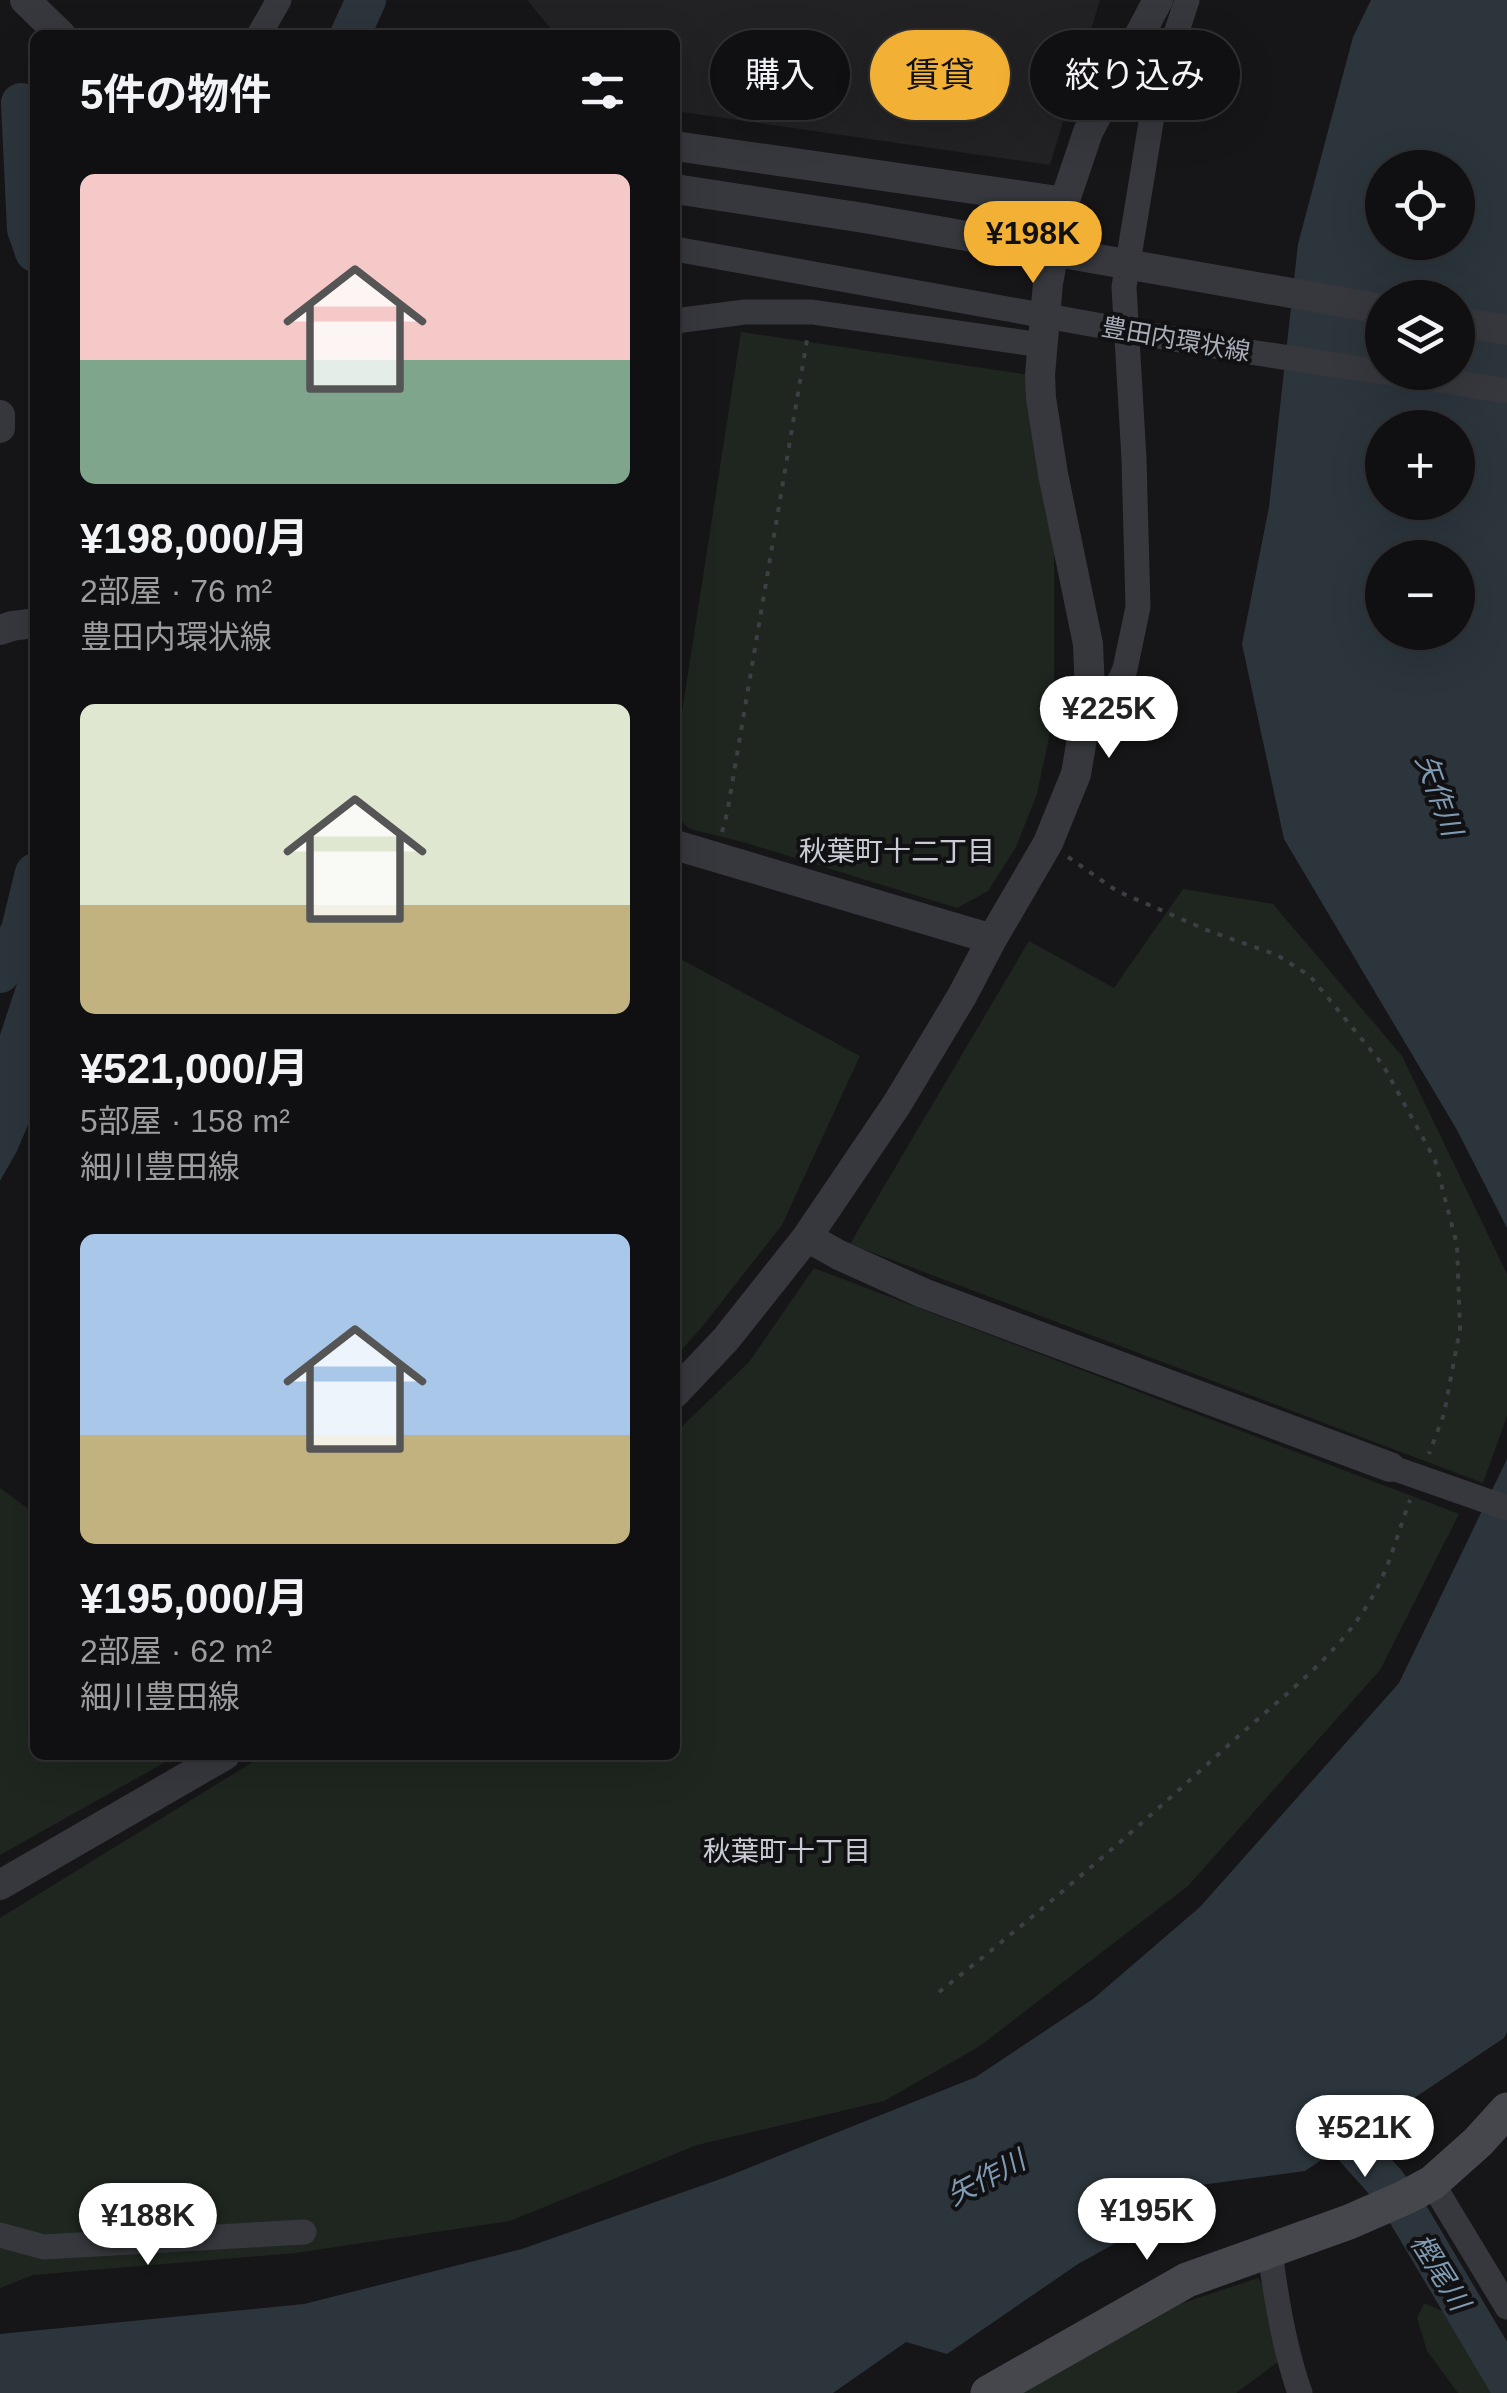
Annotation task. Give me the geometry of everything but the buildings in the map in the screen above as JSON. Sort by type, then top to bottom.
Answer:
[{"type":"main road","points":[[988,2393],[1174,2286],[1349,2222],[1420,2190],[1478,2142],[1507,2110]]},
{"type":"street","points":[[25,0],[56,30]]},
{"type":"street","points":[[262,30],[279,0]]},
{"type":"street","points":[[680,1388],[726,1339],[806,1237],[898,1104],[1048,843],[1076,774],[1090,692],[1088,644],[1040,386],[1048,283],[1064,202],[1088,132],[1158,0]]},
{"type":"street","points":[[1090,692],[1116,689],[1125,669],[1138,607],[1124,287],[1155,98],[1187,0]]},
{"type":"street","points":[[680,147],[1064,202]]},
{"type":"street","points":[[680,190],[1365,306]]},
{"type":"street","name":"豊田内環状線","points":[[680,250],[1365,369]]},
{"type":"street","points":[[680,320],[745,312],[812,312],[1042,345]]},
{"type":"street","points":[[1475,325],[1507,330]]},
{"type":"street","name":"豊田内環状線","points":[[1475,385],[1507,390]]},
{"type":"street","points":[[0,415],[0,428]]},
{"type":"street","points":[[0,630],[30,624]]},
{"type":"street","points":[[680,846],[992,939]]},
{"type":"street","points":[[806,1237],[923,1293],[1507,1508]]},
{"type":"street","points":[[0,1885],[216,1760]]},
{"type":"street","points":[[1420,2190],[1507,2307]]},
{"type":"street","points":[[0,2234],[44,2246],[304,2232]]},
{"type":"street","points":[[1270,2251],[1290,2362],[1300,2393]]},
{"type":"path","points":[[727,814],[810,324]]},
{"type":"shaded area","points":[[527,0],[1100,0],[1091,30],[1030,30],[1030,120],[1064,120],[1050,165],[738,120],[850,120],[850,30],[710,30],[710,116],[680,112],[680,30],[552,30]]},
{"type":"shaded area","points":[[741,332],[1037,376],[1054,541],[1054,714],[1037,794],[1016,847],[988,891],[957,908],[690,829],[680,820],[680,725]]},
{"type":"shaded area","points":[[1183,889],[1273,904],[1402,1056],[1507,1274],[1507,1416],[1483,1483],[850,1244],[1029,941],[1114,988]]},
{"type":"shaded area","points":[[680,959],[860,1056],[782,1225],[680,1351]]},
{"type":"shaded area","points":[[814,1268],[1459,1514],[1380,1670],[1188,1886],[980,2046],[884,2101],[697,2145],[510,2221],[295,2253],[33,2275],[0,2288],[0,1918],[256,1760],[680,1760],[680,1428],[749,1362]]},
{"type":"shaded area","points":[[0,1488],[30,1510],[30,1760],[169,1760],[0,1855]]},
{"type":"shaded area","points":[[1258,2278],[1286,2319],[1282,2359],[1236,2393],[1019,2393],[1126,2322]]},
{"type":"shaded area","points":[[1424,2303],[1447,2313],[1502,2393],[1458,2393],[1427,2351],[1417,2318]]},
{"type":"water","name":"矢作川","points":[[1371,0],[1507,0],[1507,1228],[1457,1130],[1284,839],[1242,644],[1269,507],[1298,244],[1353,37]]},
{"type":"water","points":[[30,943],[30,1120],[0,1181],[0,1035]]},
{"type":"water","name":"矢作川","points":[[1507,1459],[1507,2032],[1504,2038],[1305,2171],[1193,2186],[1134,2233],[1078,2264],[947,2354],[906,2342],[833,2393],[0,2393],[0,2334],[304,2304],[522,2249],[726,2177],[976,2077],[1093,1999],[1200,1907],[1399,1683]]},
{"type":"waterway","points":[[352,30],[366,0]]},
{"type":"waterway","points":[[21,103],[30,238]]},
{"type":"waterway","points":[[0,973],[21,930],[30,893]]},
{"type":"waterway","name":"樫尾川","points":[[1309,2106],[1344,2136],[1386,2183],[1507,2381]]},
{"type":"district","name":"秋葉町十二丁目","points":[[897,851]]},
{"type":"district","name":"秋葉町十丁目","points":[[787,1851]]}]
